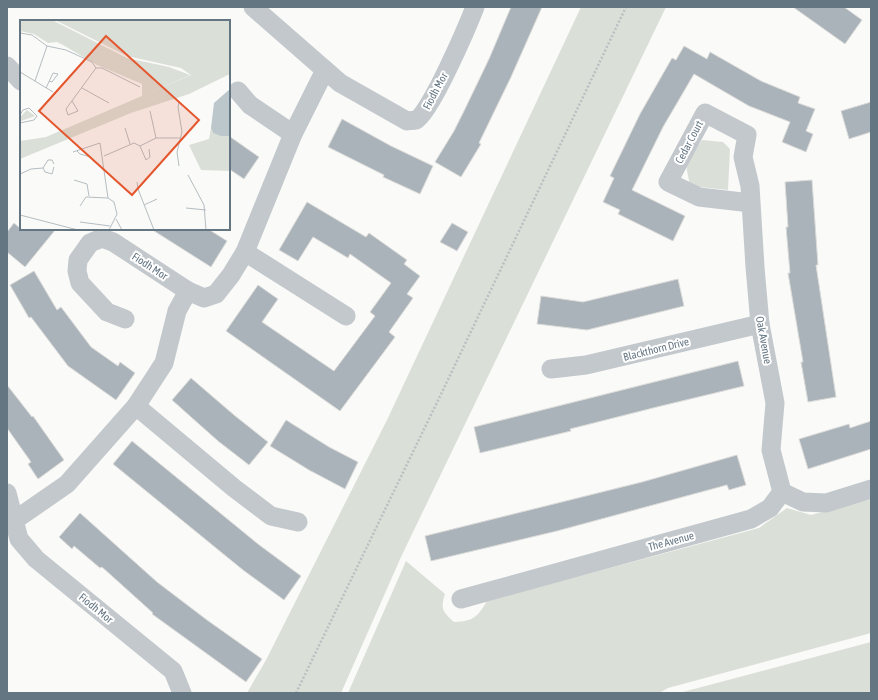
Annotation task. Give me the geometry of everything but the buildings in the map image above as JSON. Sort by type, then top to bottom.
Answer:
[{"type":"street","name":"Fiodh Mor","points":[[253,7],[340,82],[407,121],[416,120],[426,111],[458,47],[475,7]]},
{"type":"street","points":[[7,66],[20,80]]},
{"type":"street","name":"Fiodh Mor","points":[[95,230],[188,291],[204,298],[216,294],[231,275],[245,252],[293,134],[325,70]]},
{"type":"street","points":[[238,91],[250,105],[293,134]]},
{"type":"street","name":"Cedar Court","points":[[705,113],[747,135],[743,157],[751,194],[699,197],[668,182],[705,113]]},
{"type":"street","name":"Oak Avenue","points":[[751,194],[760,324],[775,403],[770,450],[782,492]]},
{"type":"street","points":[[113,242],[102,238],[90,244],[78,260],[77,271],[80,283],[107,312],[125,319]]},
{"type":"street","points":[[245,252],[346,316]]},
{"type":"street","points":[[15,520],[67,484],[136,406],[164,363],[177,311],[188,291]]},
{"type":"street","name":"Blackthorn Drive","points":[[551,369],[586,366],[760,324]]},
{"type":"street","points":[[136,406],[234,488],[271,516],[298,522]]},
{"type":"street","points":[[782,492],[803,502],[826,503],[871,489]]},
{"type":"street","name":"The Avenue","points":[[461,599],[751,519],[770,508],[782,492]]},
{"type":"street","name":"Fiodh Mor","points":[[7,493],[19,539],[36,559],[173,671],[182,693]]},
{"type":"path","points":[[296,693],[626,7]]},
{"type":"shaded area","points":[[581,7],[666,7],[401,557],[341,693],[247,693],[266,660],[387,420]]},
{"type":"shaded area","points":[[702,140],[723,142],[730,149],[728,190],[690,186],[686,165]]},
{"type":"shaded area","points":[[871,499],[871,633],[668,688],[659,693],[348,693],[406,561],[445,594],[443,607],[445,613],[454,622],[460,622],[474,618],[487,601],[759,528],[787,508],[811,515]]},
{"type":"shaded area","points":[[871,642],[871,693],[679,693]]}]
